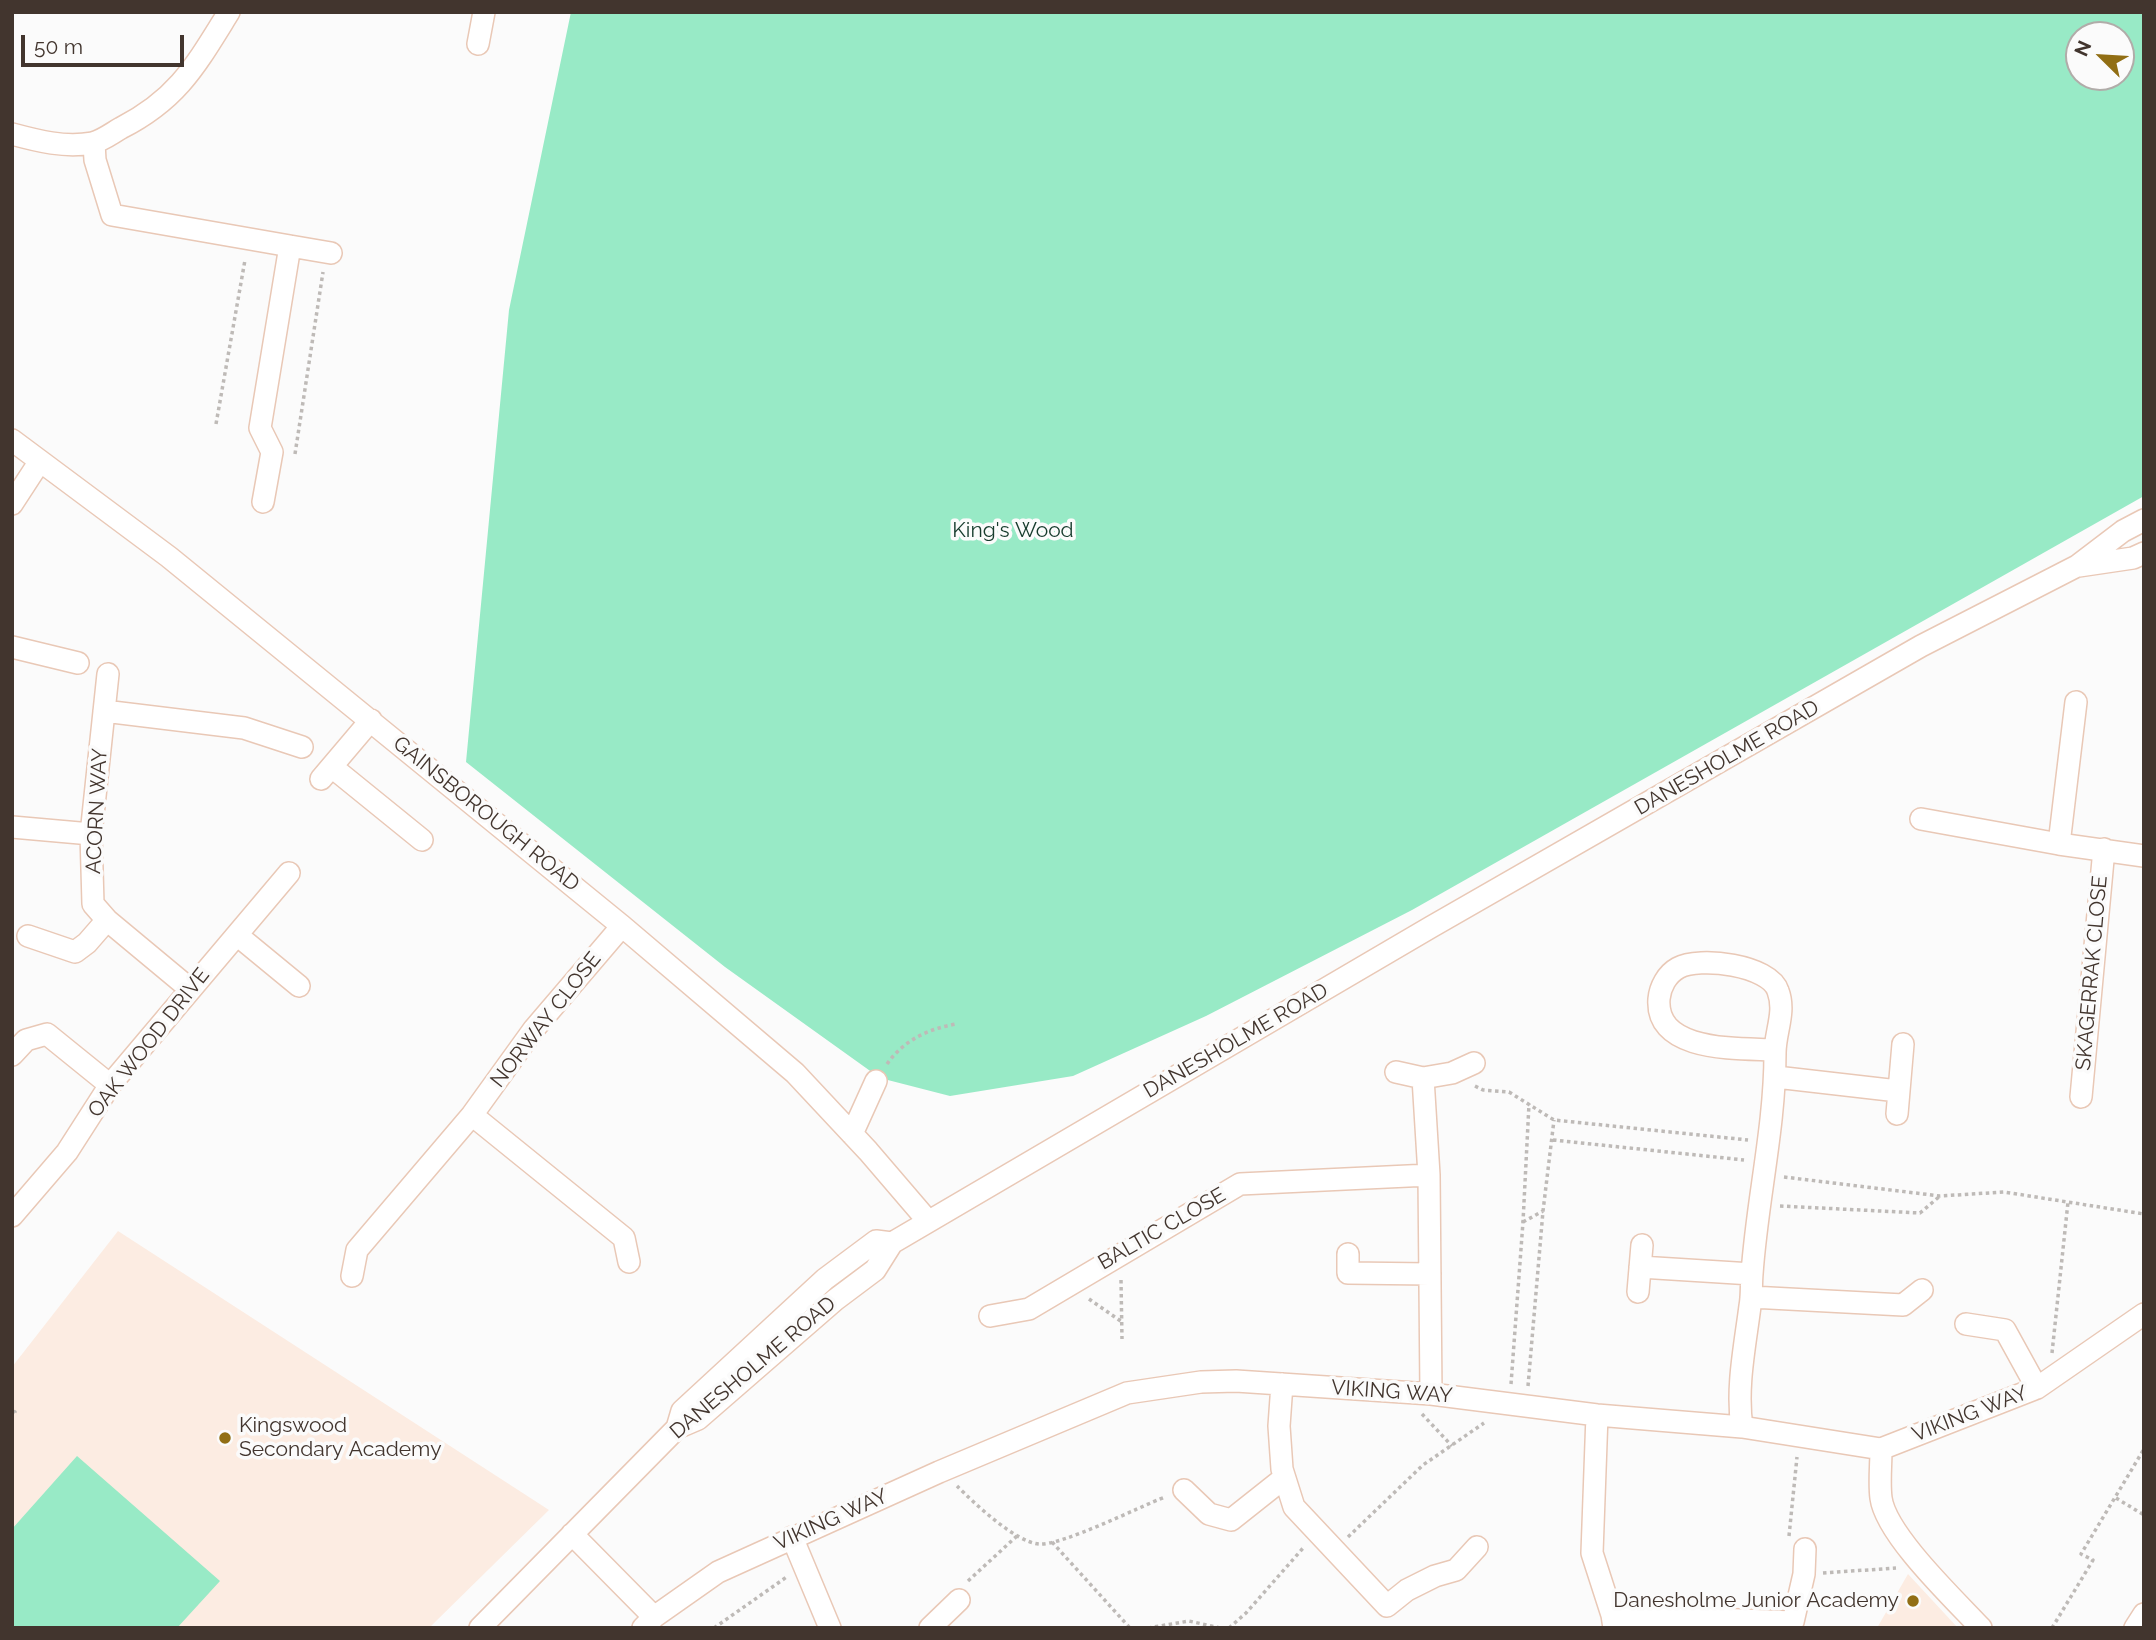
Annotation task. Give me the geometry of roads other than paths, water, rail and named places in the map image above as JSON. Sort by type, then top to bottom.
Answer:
[{"type":"street","points":[[12,134],[60,144],[93,143],[137,120],[164,102],[191,73],[229,12]]},
{"type":"street","points":[[478,44],[480,13]]},
{"type":"street","points":[[93,143],[95,160],[113,215],[328,253]]},
{"type":"street","points":[[263,502],[272,452],[260,428],[290,246]]},
{"type":"street","name":"GAINSBOROUGH ROAD","points":[[12,440],[169,557],[371,720],[622,926],[795,1073],[928,1221]]},
{"type":"street","points":[[12,504],[40,461]]},
{"type":"street","name":"DANESHOLME ROAD","points":[[481,1628],[677,1428],[698,1419],[835,1300],[875,1270],[892,1243],[1408,941],[1909,653],[2077,566],[2123,531],[2144,520]]},
{"type":"street","name":"DANESHOLME ROAD","points":[[2077,566],[2133,558],[2144,553]]},
{"type":"street","points":[[12,647],[78,663]]},
{"type":"street","name":"ACORN WAY","points":[[108,674],[91,834],[93,904],[107,920],[190,989]]},
{"type":"street","points":[[2059,844],[2076,702]]},
{"type":"street","points":[[104,711],[244,728],[302,747]]},
{"type":"street","points":[[371,720],[327,773],[422,840]]},
{"type":"street","name":"SKAGERRAK CLOSE","points":[[1921,819],[2144,856]]},
{"type":"street","points":[[12,827],[91,834]]},
{"type":"street","name":"SKAGERRAK CLOSE","points":[[2081,1097],[2104,849]]},
{"type":"street","name":"OAK WOOD DRIVE","points":[[12,1216],[67,1152],[110,1085],[289,873]]},
{"type":"street","points":[[29,936],[75,952],[87,943],[107,920]]},
{"type":"street","name":"NORWAY CLOSE","points":[[352,1276],[357,1250],[472,1115],[534,1029],[622,926]]},
{"type":"street","points":[[237,935],[299,986]]},
{"type":"street","points":[[1742,1427],[1738,1404],[1767,1160],[1776,1077],[1775,1050],[1782,1004],[1777,987],[1770,978],[1747,968],[1692,963],[1679,967],[1670,974],[1659,996],[1659,1009],[1665,1023],[1675,1034],[1688,1041],[1775,1050]]},
{"type":"street","points":[[17,1042],[47,1034],[110,1085]]},
{"type":"street","points":[[1897,1114],[1903,1044]]},
{"type":"street","points":[[1396,1072],[1423,1078],[1451,1073],[1474,1063]]},
{"type":"street","points":[[1776,1077],[1898,1091]]},
{"type":"street","points":[[1423,1078],[1429,1175],[1430,1394]]},
{"type":"street","points":[[852,1134],[876,1081]]},
{"type":"street","points":[[472,1115],[624,1238],[629,1262]]},
{"type":"street","name":"BALTIC CLOSE","points":[[990,1315],[1029,1309],[1240,1184],[1429,1175]]},
{"type":"street","points":[[1638,1292],[1642,1245]]},
{"type":"street","points":[[1348,1255],[1348,1273],[1430,1274]]},
{"type":"street","points":[[1640,1267],[1752,1274]]},
{"type":"street","points":[[1751,1297],[1903,1305],[1922,1290]]},
{"type":"street","name":"VIKING WAY","points":[[572,1534],[649,1622],[718,1572],[939,1472],[1126,1393],[1201,1382],[1236,1381],[1430,1394],[1597,1415],[1742,1427],[1881,1449],[2037,1388],[2144,1314]]},
{"type":"street","points":[[1966,1324],[2005,1330],[2037,1388]]},
{"type":"street","points":[[1282,1384],[1279,1426],[1284,1478],[1294,1507],[1387,1606],[1407,1590],[1435,1576],[1456,1570],[1477,1547]]},
{"type":"street","points":[[1597,1415],[1592,1553],[1613,1621],[1792,1625],[1804,1574],[1805,1549]]},
{"type":"street","points":[[1881,1449],[1881,1500],[1890,1521],[1923,1566],[1981,1628]]},
{"type":"street","points":[[1184,1490],[1209,1514],[1231,1520],[1284,1478]]},
{"type":"street","points":[[792,1537],[830,1628]]},
{"type":"street","points":[[937,1625],[959,1600]]},
{"type":"street","points":[[2135,1628],[2144,1614]]},
{"type":"place","name":"Kingswood Secondary Academy","points":[[225,1438]]},
{"type":"place","name":"Danesholme Junior Academy","points":[[1913,1601]]},
{"type":"park label","name":"King's Wood","points":[[1013,531]]}]
